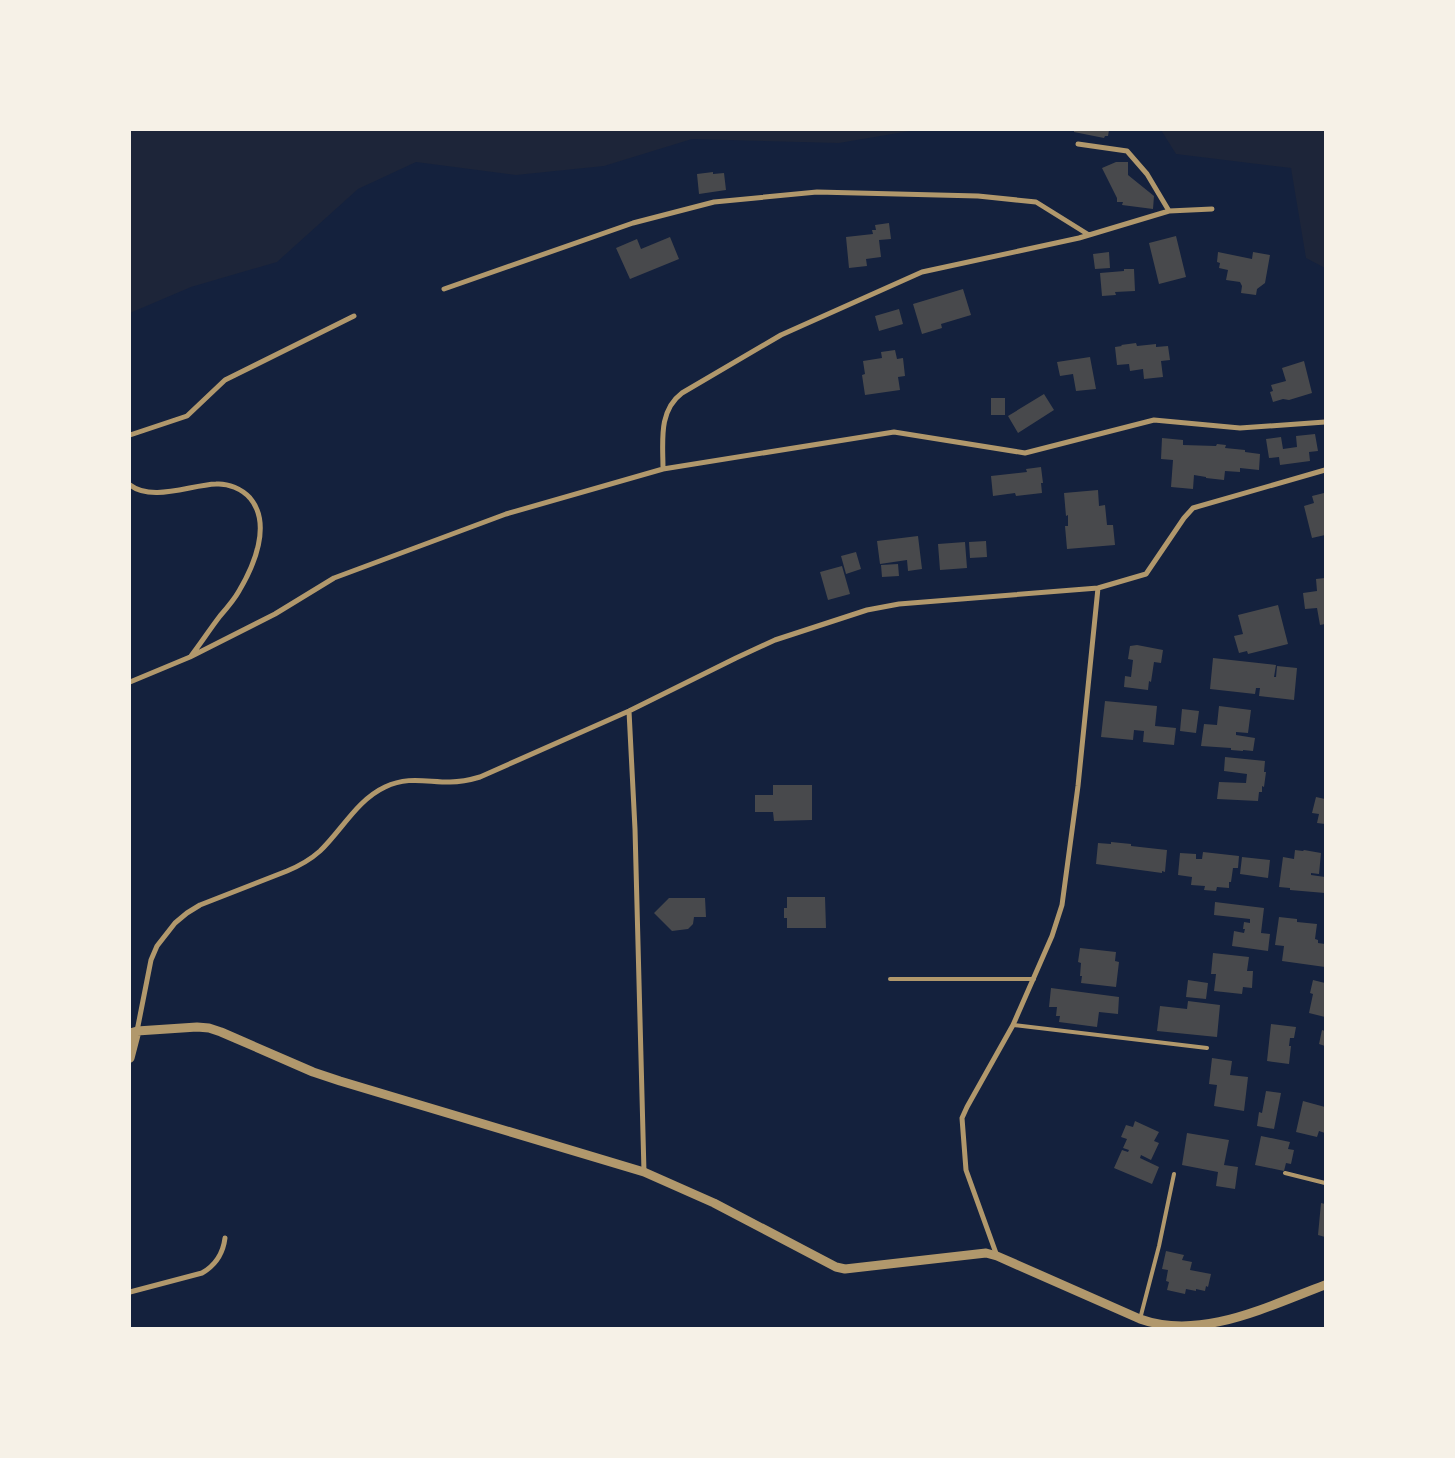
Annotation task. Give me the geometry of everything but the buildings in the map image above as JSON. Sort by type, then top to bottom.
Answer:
[{"type":"street","points":[[1078,144],[1127,151],[1148,174],[1169,212]]},
{"type":"street","points":[[444,289],[633,222],[714,202],[817,192],[978,196],[1036,202],[1089,235]]},
{"type":"street","points":[[663,469],[664,421],[667,410],[673,400],[780,335],[922,272],[1089,235],[1169,212],[1212,209]]},
{"type":"street","points":[[130,435],[187,416],[225,380],[354,316]]},
{"type":"street","points":[[130,682],[190,657],[275,614],[334,578],[506,514],[663,469],[894,432],[1025,453],[1154,420],[1240,428],[1325,422]]},
{"type":"street","points":[[130,1058],[134,1032],[151,960],[157,946],[175,922],[200,905],[299,866],[320,851],[367,798],[386,786],[408,780],[459,782],[480,777],[629,711],[775,640],[867,610],[899,604],[1098,588],[1146,574],[1184,518],[1193,508],[1325,470]]},
{"type":"street","points":[[130,486],[152,493],[223,484],[236,488],[247,495],[258,511],[261,530],[251,569],[238,593],[190,657]]},
{"type":"street","points":[[997,1256],[966,1170],[962,1118],[1013,1025],[1052,936],[1062,905],[1078,786],[1098,588]]},
{"type":"street","points":[[629,711],[635,829],[644,1172]]},
{"type":"street","points":[[134,1032],[197,1026],[209,1028],[313,1072],[340,1081],[644,1172],[714,1202],[836,1267],[845,1269],[986,1253],[997,1256],[1140,1320],[1164,1327],[1204,1325],[1237,1317],[1325,1286]]},
{"type":"street","points":[[130,1292],[202,1273],[212,1266],[220,1256],[225,1238]]},
{"type":"lane","points":[[890,980],[1034,979]]},
{"type":"lane","points":[[1013,1025],[1207,1048]]},
{"type":"lane","points":[[1285,1173],[1325,1183]]},
{"type":"lane","points":[[1140,1320],[1159,1246],[1174,1174]]},
{"type":"shaded area","points":[[130,130],[916,130],[839,143],[692,139],[604,166],[516,175],[416,162],[358,189],[277,262],[191,287],[130,313]]},
{"type":"shaded area","points":[[1161,130],[1325,130],[1325,268],[1306,258],[1291,168],[1176,154]]}]
